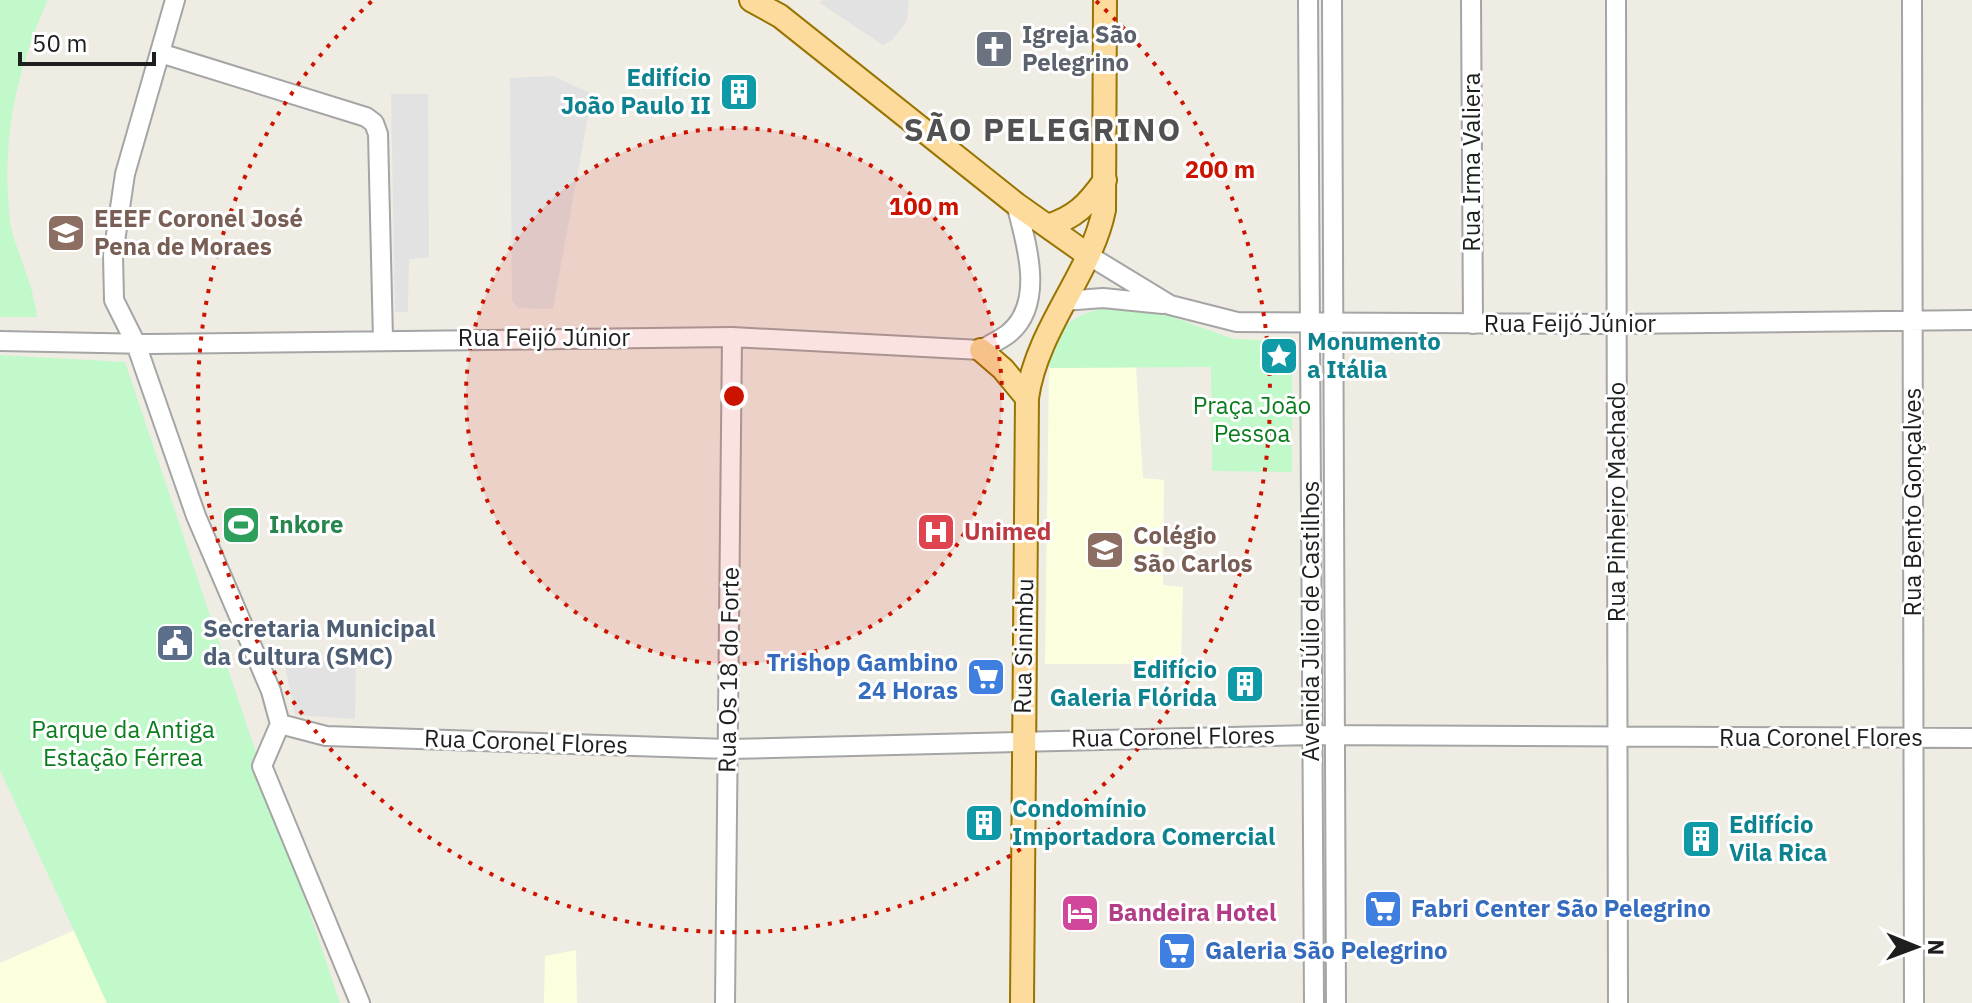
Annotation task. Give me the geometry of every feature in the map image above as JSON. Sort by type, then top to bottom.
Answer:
[{"type":"main road","points":[[751,0],[780,16],[1016,204],[1088,255]]},
{"type":"main road","name":"Rua Sinimbu","points":[[1022,1003],[1027,398],[1030,378],[1063,301],[1099,233],[1105,180],[1105,0]]},
{"type":"main road","points":[[1047,226],[1067,220],[1081,210],[1105,180]]},
{"type":"main road","points":[[981,350],[1003,369],[1027,398]]},
{"type":"street","points":[[175,0],[125,174],[113,255],[114,300],[136,344],[196,516],[271,691],[280,724],[262,766],[360,1003]]},
{"type":"street","name":"Avenida Júlio de Castilhos","points":[[1308,0],[1314,1003]]},
{"type":"street","name":"Avenida Júlio de Castilhos","points":[[1332,0],[1336,1003]]},
{"type":"street","name":"Rua Irma Valiera","points":[[1471,0],[1473,324]]},
{"type":"street","name":"Rua Pinheiro Machado","points":[[1616,0],[1618,1003]]},
{"type":"street","name":"Rua Bento Gonçalves","points":[[1912,0],[1914,1003]]},
{"type":"street","points":[[160,53],[366,117],[374,123],[378,134],[383,339]]},
{"type":"street","points":[[1308,53],[1333,54]]},
{"type":"street","points":[[1309,138],[1333,139]]},
{"type":"street","points":[[981,350],[1010,333],[1023,313],[1029,265],[1016,204]]},
{"type":"street","name":"Rua Feijó Júnior","points":[[1088,255],[1170,305]]},
{"type":"street","name":"Rua Feijó Júnior","points":[[1063,301],[1103,298],[1170,305],[1237,322],[1310,325],[1972,320]]},
{"type":"street","name":"Rua Feijó Júnior","points":[[0,341],[136,344],[732,337],[981,350]]},
{"type":"street","name":"Rua Os 18 do Forte","points":[[725,1003],[732,337]]},
{"type":"street","points":[[1311,545],[1335,546]]},
{"type":"street","name":"Rua Coronel Flores","points":[[280,724],[326,736],[728,749],[1312,735],[1618,739],[1972,738]]},
{"type":"street","points":[[1313,912],[1336,911]]},
{"type":"shaded area","points":[[822,0],[909,0],[907,21],[893,39],[883,45],[820,3]]},
{"type":"shaded area","points":[[553,76],[592,94],[553,309],[518,308],[512,301],[510,78]]},
{"type":"shaded area","points":[[391,94],[428,94],[429,257],[409,259],[408,312],[395,312]]},
{"type":"shaded area","name":"Colégio São Carlos","points":[[1136,367],[1143,478],[1164,480],[1163,585],[1183,587],[1181,664],[1045,664],[1049,368]]},
{"type":"shaded area","points":[[283,656],[356,665],[355,719],[295,715]]},
{"type":"shaded area","points":[[75,930],[107,1003],[0,1003],[0,963]]},
{"type":"shaded area","points":[[576,950],[577,1003],[544,1003],[545,956]]},
{"type":"green space","points":[[0,0],[48,0],[36,27],[19,83],[9,140],[11,228],[30,283],[37,317],[0,317]]},
{"type":"green space","name":"Praça João Pessoa","points":[[1100,309],[1161,313],[1234,339],[1282,341],[1292,347],[1292,472],[1212,471],[1211,367],[1049,368],[1052,346],[1062,329],[1079,317]]},
{"type":"green space","name":"Parque da Antiga Estação Férrea","points":[[0,355],[125,362],[340,1003],[107,1003],[0,770]]},
{"type":"place","name":"Igreja São Pelegrino","points":[[994,49]]},
{"type":"place","name":"Edifício João Paulo II","points":[[739,92]]},
{"type":"place","name":"EEEF Coronel José Pena de Moraes","points":[[66,233]]},
{"type":"place","name":"Monumento a Itália","points":[[1279,356]]},
{"type":"place","name":"Inkore","points":[[241,525]]},
{"type":"place","name":"Unimed","points":[[936,532]]},
{"type":"place","name":"Colégio São Carlos","points":[[1105,550]]},
{"type":"place","name":"Secretaria Municipal da Cultura (SMC)","points":[[175,643]]},
{"type":"place","name":"Trishop Gambino 24 Horas","points":[[986,677]]},
{"type":"place","name":"Edifício Galeria Flórida","points":[[1245,684]]},
{"type":"place","name":"Condomínio Importadora Comercial","points":[[984,823]]},
{"type":"place","name":"Edifício Vila Rica","points":[[1701,839]]},
{"type":"place","name":"Fabri Center São Pelegrino","points":[[1383,909]]},
{"type":"place","name":"Bandeira Hotel","points":[[1080,913]]},
{"type":"place","name":"Galeria São Pelegrino","points":[[1177,951]]},
{"type":"district","name":"SÃO PELEGRINO","points":[[1043,130]]}]
